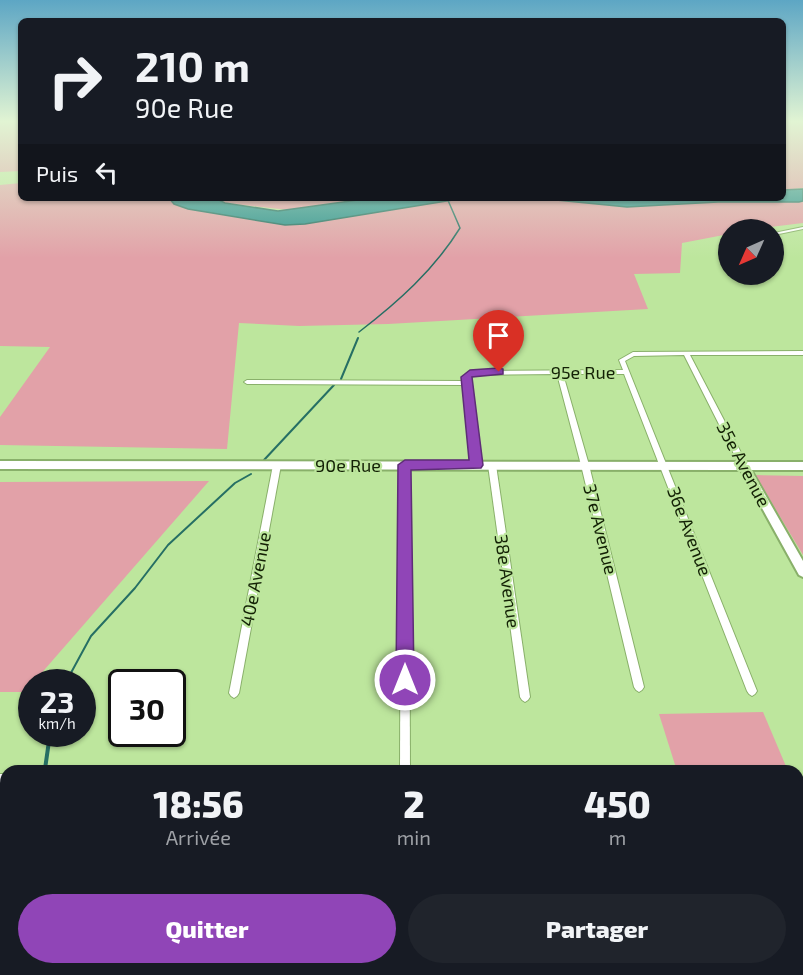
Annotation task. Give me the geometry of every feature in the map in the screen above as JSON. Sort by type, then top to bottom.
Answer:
[{"type":"street","points":[[784,232],[803,228]]},
{"type":"street","name":"95e Rue","points":[[247,382],[467,382],[470,373],[479,372],[625,372],[622,360],[626,356],[803,353]]},
{"type":"street","name":"35e Avenue","points":[[687,355],[744,466],[803,572]]},
{"type":"street","name":"37e Avenue","points":[[559,372],[585,465],[639,687]]},
{"type":"street","name":"36e Avenue","points":[[625,372],[664,465],[752,691]]},
{"type":"street","points":[[467,382],[476,465]]},
{"type":"street","name":"90e Rue","points":[[0,465],[803,466]]},
{"type":"street","name":"40e Avenue","points":[[234,693],[277,465]]},
{"type":"street","points":[[405,465],[405,765]]},
{"type":"street","name":"38e Avenue","points":[[492,465],[525,697]]},
{"type":"shaded area","points":[[0,168],[18,168],[18,171],[0,172]]},
{"type":"shaded area","points":[[786,168],[803,168],[803,188],[786,190]]},
{"type":"shaded area","points":[[18,183],[18,201],[173,201],[178,206],[189,209],[288,225],[445,201],[564,201],[625,207],[743,201],[803,202],[803,223],[784,225],[784,219],[718,219],[718,236],[682,243],[680,273],[634,274],[648,309],[388,324],[299,326],[239,323],[227,449],[0,445],[0,417],[50,347],[0,346],[0,185]]},
{"type":"shaded area","points":[[222,201],[350,201],[289,210]]},
{"type":"shaded area","points":[[755,475],[803,476],[803,555]]},
{"type":"shaded area","points":[[209,481],[45,669],[18,669],[18,692],[0,692],[0,482]]},
{"type":"shaded area","points":[[763,712],[785,765],[675,765],[659,714]]},
{"type":"water","points":[[803,189],[803,201],[718,202],[627,207],[566,201],[786,201],[786,190]]},
{"type":"water","points":[[172,201],[221,201],[278,211],[350,201],[447,201],[305,224],[285,225],[188,209]]},
{"type":"waterway","points":[[359,332],[414,284],[450,243],[460,228],[448,201]]},
{"type":"waterway","points":[[341,379],[358,338]]},
{"type":"waterway","points":[[264,460],[334,385]]},
{"type":"waterway","points":[[73,669],[91,636],[135,588],[168,545],[235,483],[251,474]]},
{"type":"waterway","points":[[46,765],[48,747]]},
{"type":"route","points":[[405,680],[405,465],[476,465],[467,377],[470,373],[499,372]]}]
